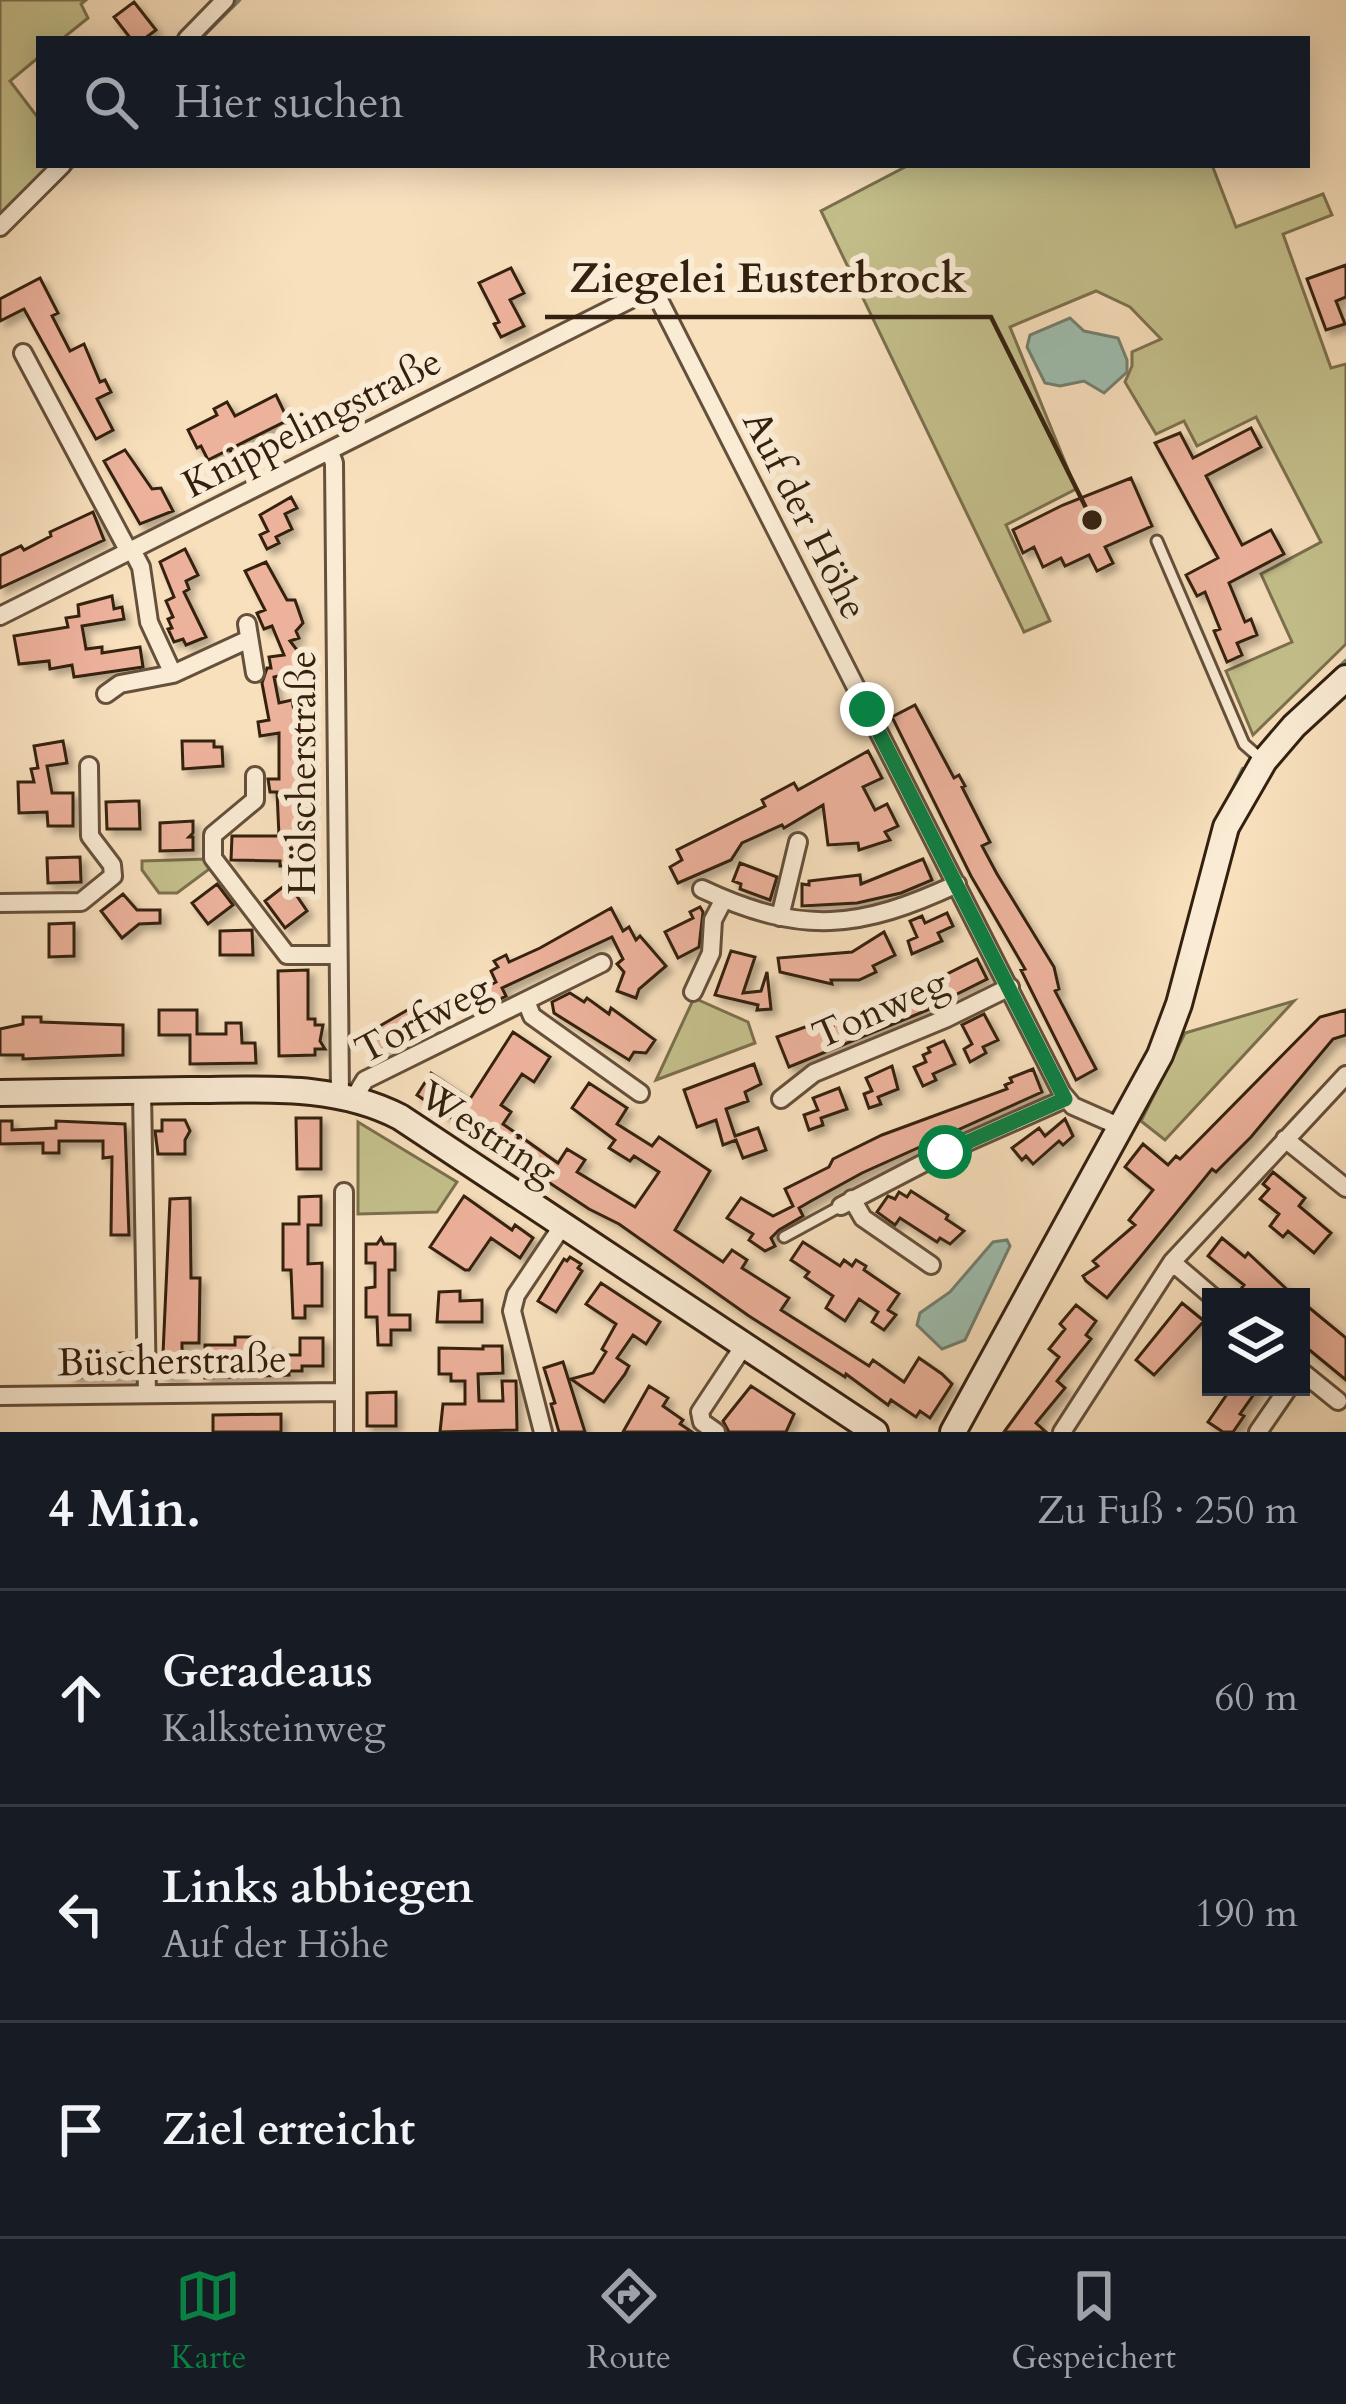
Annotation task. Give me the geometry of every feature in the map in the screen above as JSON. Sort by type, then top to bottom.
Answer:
[{"type":"main road","points":[[953,1432],[1160,1055],[1179,1004],[1226,827],[1264,761],[1346,678]]},
{"type":"main road","name":"Westring","points":[[0,1093],[270,1090],[347,1096],[400,1117],[875,1432]]},
{"type":"street","points":[[190,36],[226,0]]},
{"type":"street","points":[[0,227],[59,168]]},
{"type":"street","name":"Knippelingstraße","points":[[0,616],[653,288]]},
{"type":"street","name":"Auf der Höhe","points":[[653,288],[1065,1099]]},
{"type":"street","points":[[23,353],[141,567],[149,622],[173,674]]},
{"type":"street","name":"Hölscherstraße","points":[[330,452],[334,464],[336,955],[347,1096]]},
{"type":"street","points":[[106,694],[119,684],[173,674],[248,631],[255,673]]},
{"type":"street","points":[[0,903],[81,902],[112,876],[112,865],[90,836],[89,766]]},
{"type":"street","points":[[255,776],[255,800],[213,835],[213,858],[287,955],[336,955]]},
{"type":"street","points":[[780,917],[798,842]]},
{"type":"street","points":[[702,889],[780,917],[833,922],[900,910],[957,884]]},
{"type":"street","points":[[693,992],[711,953],[712,920],[724,899]]},
{"type":"street","name":"Torfweg","points":[[347,1096],[364,1081],[602,963]]},
{"type":"street","name":"Tonweg","points":[[781,1099],[814,1072],[1010,987]]},
{"type":"street","name":"Torfweg","points":[[526,1001],[532,1016],[640,1093]]},
{"type":"street","points":[[1062,1432],[1172,1262],[1346,1075]]},
{"type":"street","points":[[142,1090],[148,1394]]},
{"type":"street","points":[[931,1265],[846,1202],[1065,1099],[1123,1128]]},
{"type":"street","points":[[1285,1138],[1346,1188]]},
{"type":"street","points":[[344,1192],[344,1432]]},
{"type":"street","points":[[544,1432],[512,1311],[516,1294],[562,1225]]},
{"type":"street","points":[[1172,1262],[1203,1288]]},
{"type":"street","points":[[716,1432],[702,1422],[700,1412],[745,1344]]},
{"type":"street","points":[[1310,1378],[1339,1401]]},
{"type":"street","name":"Büscherstraße","points":[[0,1396],[344,1392]]},
{"type":"street","points":[[1258,1432],[1283,1396]]},
{"type":"lane","points":[[1157,541],[1244,744],[1264,761]]},
{"type":"lane","points":[[784,1237],[846,1202]]},
{"type":"shaded area","points":[[0,0],[86,0],[81,4],[88,18],[66,36],[36,36],[36,59],[10,81],[36,115],[36,168],[50,168],[0,218]]},
{"type":"shaded area","points":[[903,168],[1213,168],[1236,227],[1323,194],[1332,215],[1283,234],[1331,368],[1346,364],[1346,644],[1253,735],[1226,671],[1292,642],[1261,574],[1321,542],[1256,417],[1197,446],[1184,421],[1156,434],[1125,382],[1132,352],[1161,339],[1130,307],[1096,291],[1010,327],[1076,489],[1006,525],[1050,621],[1024,632],[821,211]]},
{"type":"shaded area","points":[[1070,318],[1084,331],[1118,338],[1127,372],[1104,393],[1084,381],[1060,386],[1045,383],[1027,347],[1030,335]]},
{"type":"shaded area","points":[[206,859],[212,867],[177,893],[159,893],[142,870],[142,861]]},
{"type":"shaded area","points":[[694,998],[748,1022],[755,1043],[656,1080]]},
{"type":"shaded area","points":[[1294,1001],[1165,1140],[1141,1121],[1185,1033]]},
{"type":"shaded area","points":[[358,1122],[457,1182],[437,1212],[358,1214]]},
{"type":"shaded area","points":[[1007,1240],[1010,1246],[965,1340],[942,1349],[917,1325],[920,1313],[950,1292],[993,1242]]},
{"type":"building","points":[[134,2],[156,30],[148,36],[129,36],[114,17]]},
{"type":"building","points":[[1346,265],[1346,297],[1336,301],[1345,324],[1326,330],[1307,279]]},
{"type":"building","points":[[511,268],[524,293],[510,300],[524,326],[501,337],[494,324],[499,322],[479,283]]},
{"type":"building","points":[[40,278],[70,351],[84,344],[100,382],[105,380],[111,392],[97,399],[113,430],[96,439],[24,309],[0,321],[0,299]]},
{"type":"building","points":[[276,395],[288,420],[208,460],[201,446],[197,448],[188,430],[217,415],[214,409],[227,402],[235,416]]},
{"type":"building","points":[[1251,428],[1261,447],[1206,476],[1242,545],[1271,530],[1284,554],[1229,583],[1245,622],[1251,619],[1257,635],[1237,643],[1242,655],[1227,662],[1205,592],[1197,596],[1186,575],[1218,558],[1155,443],[1180,433],[1193,458]]},
{"type":"building","points":[[125,450],[152,489],[161,488],[173,511],[140,524],[104,461]]},
{"type":"building","points":[[1131,478],[1152,526],[1105,547],[1113,563],[1097,571],[1089,555],[1065,566],[1061,558],[1043,567],[1034,547],[1023,553],[1013,530]]},
{"type":"building","points":[[291,497],[297,508],[285,514],[292,529],[276,537],[279,543],[267,549],[260,535],[268,531],[260,515]]},
{"type":"building","points":[[93,512],[104,540],[0,588],[0,556],[21,546],[24,550]]},
{"type":"building","points":[[185,549],[198,575],[186,581],[189,589],[184,592],[206,637],[186,645],[183,639],[174,642],[168,629],[172,628],[168,619],[173,617],[166,601],[174,597],[160,562]]},
{"type":"building","points":[[266,562],[287,600],[295,600],[303,623],[296,631],[299,638],[290,641],[304,669],[274,677],[279,703],[292,700],[299,739],[305,739],[309,806],[302,806],[303,866],[231,860],[232,836],[279,836],[277,792],[270,792],[268,779],[279,779],[279,733],[260,736],[258,722],[269,720],[262,683],[271,668],[269,657],[284,655],[272,626],[264,629],[257,613],[265,610],[245,571]]},
{"type":"building","points":[[112,596],[114,609],[122,607],[124,619],[82,626],[86,649],[102,647],[102,653],[140,647],[143,667],[74,677],[72,665],[50,669],[49,661],[19,664],[14,636],[68,627],[66,618],[79,616],[78,605]]},
{"type":"building","points":[[915,705],[954,778],[959,775],[965,786],[990,842],[982,846],[1054,967],[1059,989],[1055,991],[1096,1069],[1076,1080],[1021,970],[1025,969],[971,876],[892,717]]},
{"type":"building","points":[[63,741],[67,763],[47,766],[52,793],[73,793],[73,826],[48,826],[47,812],[19,813],[18,782],[34,782],[31,769],[38,768],[34,746]]},
{"type":"building","points":[[182,741],[214,741],[214,747],[222,747],[223,766],[183,769]]},
{"type":"building","points":[[868,751],[882,778],[863,787],[875,810],[887,804],[898,826],[885,832],[890,840],[859,850],[858,843],[828,845],[823,805],[784,828],[742,843],[731,860],[678,883],[670,867],[682,860],[677,850],[765,806],[762,800],[794,783],[798,790]]},
{"type":"building","points":[[139,801],[140,829],[107,829],[106,802]]},
{"type":"building","points":[[193,821],[189,837],[193,837],[193,850],[160,851],[160,823]]},
{"type":"building","points":[[80,857],[81,882],[48,883],[47,858]]},
{"type":"building","points":[[923,859],[932,880],[901,893],[857,903],[802,906],[802,884],[809,885],[809,881],[860,875],[861,884]]},
{"type":"building","points":[[740,863],[777,877],[770,900],[740,889],[741,884],[733,881]]},
{"type":"building","points":[[288,883],[307,911],[285,928],[265,901]]},
{"type":"building","points":[[217,884],[233,905],[208,924],[192,903]]},
{"type":"building","points":[[123,894],[137,910],[160,910],[160,923],[139,924],[122,938],[101,911]]},
{"type":"building","points":[[700,907],[699,947],[678,958],[665,932],[693,918],[690,912]]},
{"type":"building","points":[[611,908],[623,931],[629,927],[636,940],[640,936],[666,966],[639,989],[636,998],[617,991],[624,972],[617,964],[623,959],[612,937],[502,988],[506,996],[492,1003],[484,988],[496,982],[491,971],[498,967],[494,961],[506,955],[509,962],[540,948]]},
{"type":"building","points":[[947,913],[953,926],[938,933],[942,941],[912,954],[908,941],[917,937],[910,921],[922,916],[925,923]]},
{"type":"building","points":[[74,923],[74,956],[49,957],[49,924]]},
{"type":"building","points":[[252,930],[253,955],[220,955],[220,931]]},
{"type":"building","points":[[884,932],[895,955],[859,980],[831,980],[832,984],[780,972],[778,958],[852,952]]},
{"type":"building","points":[[731,951],[755,957],[743,993],[761,991],[767,972],[771,1009],[757,1010],[758,1005],[715,995]]},
{"type":"building","points":[[977,959],[987,979],[949,998],[939,978]]},
{"type":"building","points":[[308,970],[308,1019],[323,1025],[320,1041],[325,1049],[315,1049],[315,1055],[279,1056],[278,971]]},
{"type":"building","points":[[918,986],[930,1009],[789,1067],[777,1037],[825,1020],[828,1028]]},
{"type":"building","points":[[570,993],[584,1002],[587,998],[609,1014],[611,1008],[655,1040],[646,1053],[634,1052],[629,1060],[554,1013],[552,1002]]},
{"type":"building","points":[[411,1008],[423,1027],[374,1054],[364,1035]]},
{"type":"building","points":[[159,1010],[197,1010],[197,1034],[226,1034],[226,1023],[241,1023],[242,1043],[255,1043],[256,1063],[190,1064],[190,1035],[159,1035]]},
{"type":"building","points":[[1346,1010],[1346,1035],[1333,1039],[1251,1137],[1216,1172],[1212,1169],[1107,1298],[1086,1281],[1083,1276],[1098,1266],[1093,1261],[1135,1225],[1129,1220],[1153,1190],[1125,1167],[1143,1144],[1168,1165],[1176,1156],[1180,1159],[1320,1017]]},
{"type":"building","points":[[984,1014],[998,1040],[983,1047],[986,1053],[970,1062],[964,1049],[972,1044],[962,1025]]},
{"type":"building","points":[[23,1017],[123,1025],[123,1055],[23,1059],[23,1055],[0,1055],[0,1029],[23,1024]]},
{"type":"building","points":[[513,1032],[550,1057],[534,1082],[522,1074],[501,1105],[511,1112],[503,1124],[558,1163],[567,1149],[585,1160],[577,1172],[635,1207],[659,1172],[634,1156],[630,1161],[609,1148],[615,1140],[572,1108],[589,1083],[627,1108],[617,1124],[652,1146],[659,1137],[710,1171],[675,1230],[723,1262],[732,1250],[747,1260],[742,1268],[789,1298],[781,1310],[869,1366],[873,1360],[904,1382],[919,1358],[942,1374],[952,1384],[930,1418],[920,1411],[916,1417],[891,1400],[888,1405],[417,1095],[431,1073],[470,1099]]},
{"type":"building","points":[[944,1041],[955,1064],[933,1074],[936,1080],[923,1086],[914,1067],[926,1062],[923,1055],[930,1052],[928,1048]]},
{"type":"building","points":[[754,1064],[761,1084],[745,1092],[748,1101],[726,1109],[735,1136],[758,1128],[766,1150],[743,1158],[736,1140],[723,1145],[716,1120],[697,1127],[684,1090]]},
{"type":"building","points":[[892,1066],[898,1089],[878,1097],[881,1104],[869,1108],[864,1094],[872,1091],[866,1078]]},
{"type":"building","points":[[1033,1069],[1042,1092],[811,1201],[799,1208],[803,1216],[771,1238],[775,1246],[765,1251],[749,1240],[753,1234],[727,1218],[741,1198],[773,1216],[793,1206],[785,1189],[829,1167],[833,1159],[882,1135],[1007,1089],[1010,1078]]},
{"type":"building","points":[[839,1088],[847,1109],[821,1118],[823,1125],[809,1130],[804,1115],[818,1110],[813,1098]]},
{"type":"building","points":[[296,1118],[321,1118],[321,1169],[297,1169]]},
{"type":"building","points":[[1065,1119],[1073,1136],[1063,1145],[1059,1141],[1033,1164],[1012,1148],[1039,1128],[1045,1136]]},
{"type":"building","points":[[162,1120],[185,1120],[190,1131],[185,1154],[158,1154],[155,1131],[162,1131]]},
{"type":"building","points":[[0,1121],[12,1121],[12,1130],[56,1128],[56,1121],[125,1124],[129,1235],[111,1235],[112,1157],[103,1158],[103,1141],[59,1141],[59,1153],[43,1153],[43,1143],[0,1144]]},
{"type":"building","points":[[1273,1172],[1305,1198],[1299,1206],[1331,1233],[1314,1253],[1288,1231],[1283,1237],[1270,1226],[1279,1214],[1260,1199],[1269,1189],[1263,1184]]},
{"type":"building","points":[[911,1191],[964,1231],[950,1244],[940,1238],[937,1242],[900,1218],[895,1225],[877,1212],[888,1196],[895,1199],[899,1192],[907,1197]]},
{"type":"building","points":[[321,1196],[321,1225],[308,1225],[308,1264],[322,1263],[322,1306],[305,1306],[305,1318],[293,1318],[291,1270],[283,1270],[283,1224],[299,1224],[299,1197]]},
{"type":"building","points":[[464,1196],[512,1230],[515,1225],[533,1238],[520,1258],[491,1238],[465,1270],[430,1247]]},
{"type":"building","points":[[190,1198],[191,1278],[200,1278],[199,1343],[182,1343],[182,1376],[162,1376],[170,1199]]},
{"type":"building","points":[[381,1238],[384,1244],[395,1244],[395,1270],[389,1270],[389,1315],[410,1315],[410,1330],[391,1330],[391,1345],[378,1345],[377,1317],[366,1317],[366,1288],[375,1287],[375,1263],[366,1263],[366,1244],[377,1244]]},
{"type":"building","points":[[1222,1238],[1245,1257],[1248,1253],[1285,1288],[1242,1288],[1244,1285],[1208,1256]]},
{"type":"building","points":[[803,1242],[840,1266],[844,1260],[852,1266],[856,1260],[899,1294],[888,1310],[896,1315],[884,1330],[872,1322],[878,1312],[859,1299],[845,1321],[826,1308],[833,1296],[805,1277],[809,1272],[791,1260]]},
{"type":"building","points":[[570,1257],[581,1264],[582,1271],[556,1312],[538,1301],[564,1259]]},
{"type":"building","points":[[601,1283],[660,1322],[646,1344],[633,1335],[617,1358],[629,1366],[604,1402],[571,1379],[593,1373],[616,1324],[586,1304]]},
{"type":"building","points":[[460,1291],[460,1301],[482,1300],[482,1322],[437,1322],[439,1292]]},
{"type":"building","points":[[1182,1303],[1202,1319],[1154,1375],[1136,1360]]},
{"type":"building","points":[[1076,1305],[1096,1321],[1086,1335],[1091,1339],[1057,1381],[1065,1388],[1036,1423],[1046,1432],[1004,1432],[1059,1357],[1049,1349],[1065,1329],[1060,1324]]},
{"type":"building","points":[[1310,1308],[1346,1338],[1346,1380],[1310,1350]]},
{"type":"building","points":[[235,1337],[251,1337],[251,1345],[268,1345],[268,1355],[300,1355],[300,1338],[323,1338],[323,1366],[302,1366],[302,1371],[289,1371],[289,1375],[205,1378],[205,1345],[235,1345]]},
{"type":"building","points":[[502,1346],[503,1373],[478,1374],[479,1401],[503,1401],[502,1381],[516,1381],[517,1430],[440,1432],[443,1404],[465,1404],[465,1381],[451,1381],[451,1374],[439,1374],[439,1348]]},
{"type":"building","points":[[133,1352],[134,1376],[70,1377],[70,1357]]},
{"type":"building","points":[[563,1362],[585,1432],[559,1432],[544,1368]]},
{"type":"building","points":[[649,1386],[668,1398],[663,1406],[692,1432],[623,1432]]},
{"type":"building","points":[[751,1386],[794,1414],[786,1432],[729,1432],[723,1421]]},
{"type":"building","points":[[396,1392],[396,1426],[367,1426],[367,1393]]},
{"type":"building","points":[[1226,1396],[1253,1396],[1233,1432],[1223,1432],[1208,1422]]},
{"type":"building","points":[[281,1414],[281,1432],[213,1432],[213,1415]]},
{"type":"waterway","points":[[203,36],[239,0]]},
{"type":"waterway","points":[[41,197],[71,168]]},
{"type":"waterway","points":[[1309,696],[1346,661]]},
{"type":"waterway","points":[[1263,743],[1279,725]]},
{"type":"waterway","points":[[1220,815],[1243,769]]},
{"type":"waterway","points":[[1229,863],[1239,828]]},
{"type":"waterway","points":[[1140,1119],[1151,1095]]},
{"type":"place","name":"Ziegelei Eusterbrock","points":[[1092,520]]},
{"type":"route","points":[[867,709],[1065,1099],[945,1152]]}]
